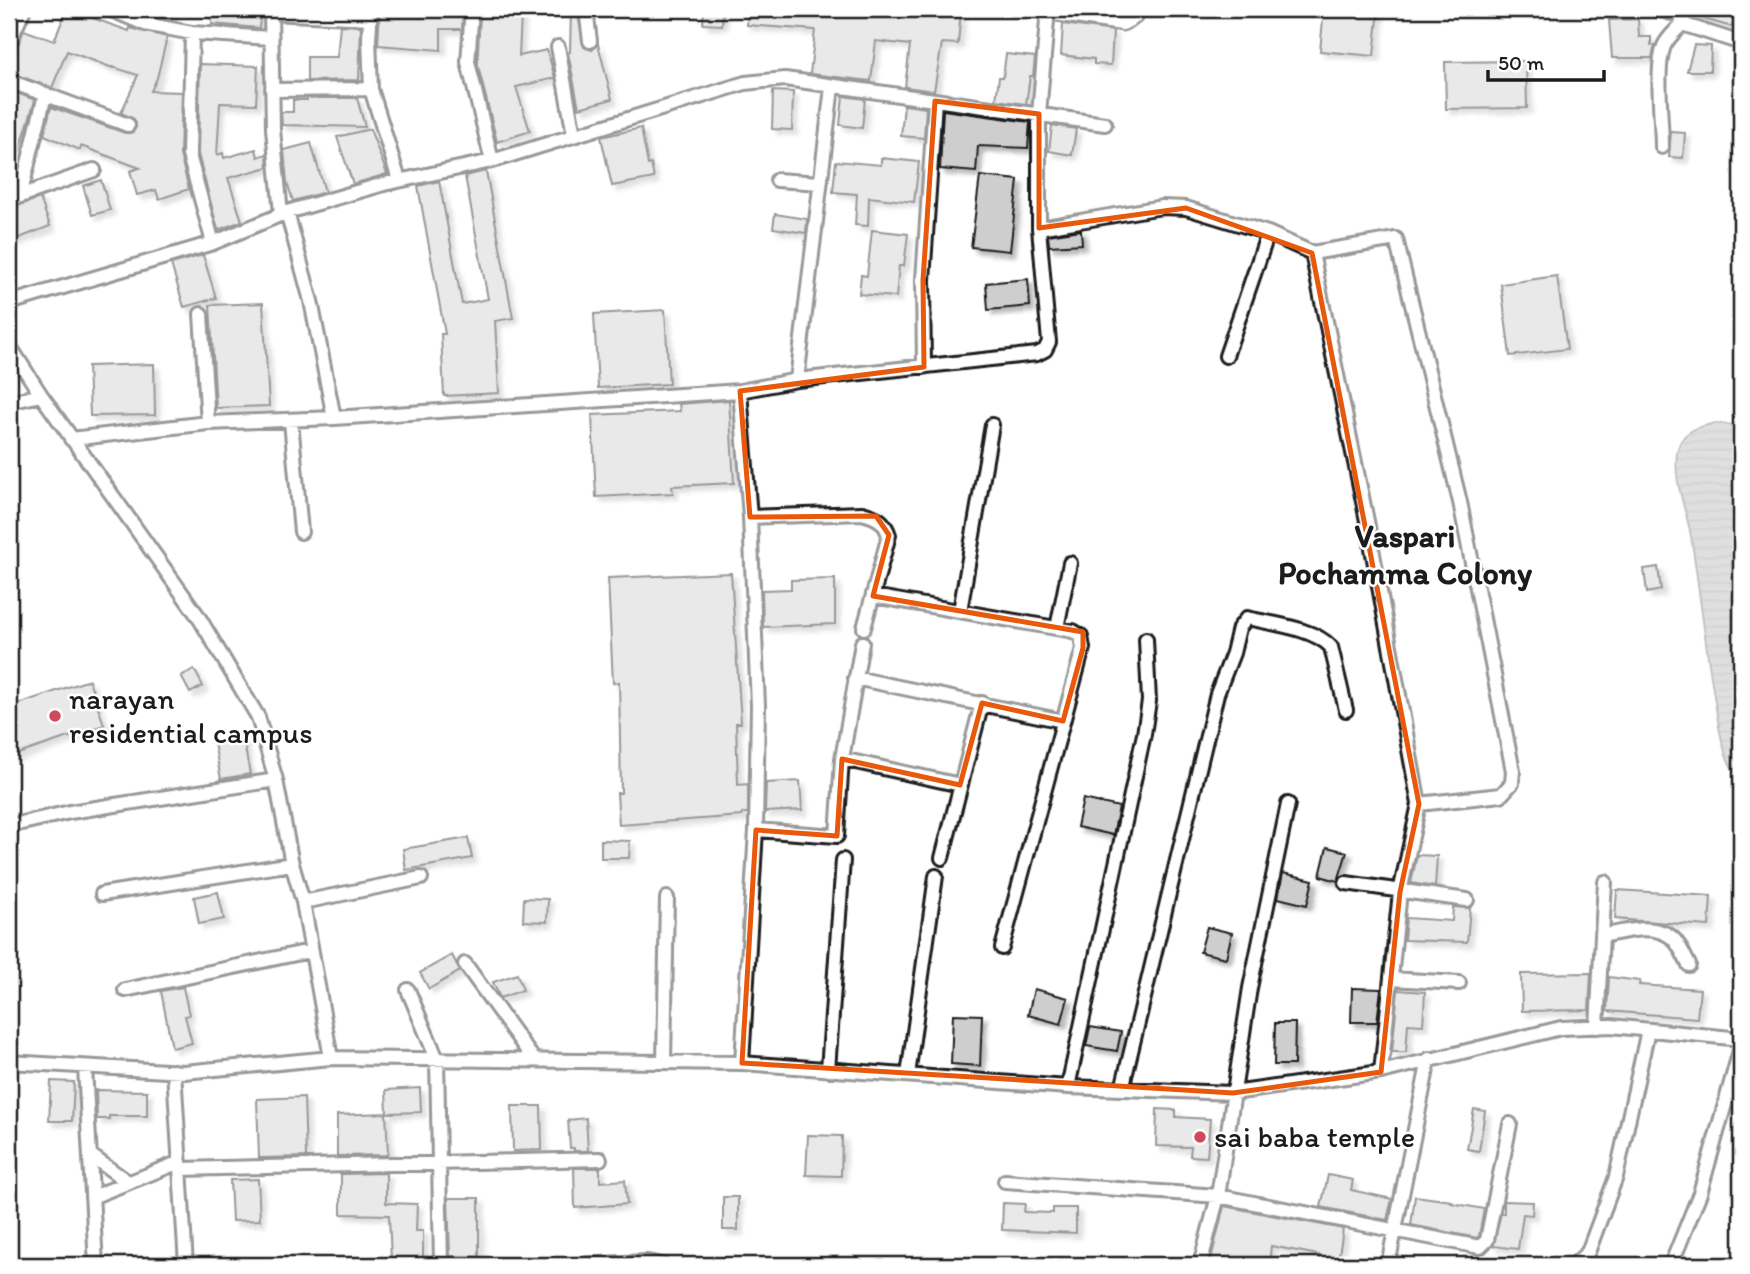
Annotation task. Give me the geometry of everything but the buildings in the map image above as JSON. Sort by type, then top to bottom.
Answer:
[{"type":"street","points":[[9,43],[24,9]]},
{"type":"street","points":[[109,9],[145,24],[192,33],[271,38]]},
{"type":"street","points":[[471,9],[468,62],[492,161]]},
{"type":"street","points":[[586,9],[590,41]]},
{"type":"street","points":[[1042,9],[1122,21],[1133,15],[1135,9]]},
{"type":"street","points":[[71,439],[208,423],[291,421],[740,391],[797,380],[1026,356],[1045,350],[1049,342],[1039,228],[1039,114],[1048,9]]},
{"type":"street","points":[[1657,9],[1684,16],[1741,43]]},
{"type":"street","points":[[334,418],[311,301],[284,213],[272,90],[271,11],[370,14],[371,89],[399,180]]},
{"type":"street","points":[[1662,146],[1660,72],[1663,47],[1684,16]]},
{"type":"street","points":[[192,33],[188,155],[213,243]]},
{"type":"street","points":[[558,47],[574,135]]},
{"type":"street","points":[[9,303],[213,243],[284,213],[399,180],[492,161],[745,83],[785,79],[1105,124]]},
{"type":"street","points":[[9,81],[128,125]]},
{"type":"street","points":[[797,380],[832,87]]},
{"type":"street","points":[[272,90],[371,89]]},
{"type":"street","points":[[15,198],[46,95]]},
{"type":"street","points":[[923,367],[923,280],[935,101]]},
{"type":"street","points":[[15,198],[94,170]]},
{"type":"street","points":[[776,180],[820,183]]},
{"type":"street","points":[[1039,228],[1162,207],[1186,208],[1268,233],[1312,253],[1396,239],[1460,502],[1513,771],[1512,783],[1501,795],[1419,804]]},
{"type":"street","points":[[1226,356],[1268,233]]},
{"type":"street","points":[[1312,253],[1370,534],[1419,804],[1400,892],[1381,1072]]},
{"type":"street","points":[[201,314],[208,423]]},
{"type":"street","points":[[9,345],[71,439],[198,616],[258,717],[276,780],[292,864],[303,902],[331,1058]]},
{"type":"street","points":[[740,391],[750,517],[758,706],[756,830],[742,1063]]},
{"type":"street","points":[[9,402],[41,395]]},
{"type":"street","points":[[291,421],[301,532]]},
{"type":"street","points":[[960,611],[992,425]]},
{"type":"street","points":[[750,517],[862,513],[876,516],[885,523],[889,535],[864,628]]},
{"type":"street","points":[[1057,628],[1070,564]]},
{"type":"street","points":[[873,596],[1057,628],[1079,633],[1083,640],[1002,948]]},
{"type":"street","points":[[1122,1089],[1217,694],[1240,628],[1247,618],[1314,634],[1325,640],[1331,646],[1346,710]]},
{"type":"street","points":[[1068,1087],[1144,734],[1149,701],[1146,639]]},
{"type":"street","points":[[756,830],[837,836],[842,759],[862,643]]},
{"type":"street","points":[[855,678],[1063,721]]},
{"type":"street","points":[[942,859],[982,703]]},
{"type":"street","points":[[842,759],[960,785]]},
{"type":"street","points":[[9,826],[70,812],[276,780]]},
{"type":"street","points":[[1200,1265],[1218,1196],[1250,988],[1288,804]]},
{"type":"street","points":[[828,1070],[843,860]]},
{"type":"street","points":[[102,894],[292,864]]},
{"type":"street","points":[[908,1075],[936,876]]},
{"type":"street","points":[[303,902],[421,877]]},
{"type":"street","points":[[1597,1027],[1605,882]]},
{"type":"street","points":[[1346,883],[1467,900]]},
{"type":"street","points":[[664,1062],[667,898]]},
{"type":"street","points":[[1602,936],[1641,929],[1655,930],[1670,936],[1689,965]]},
{"type":"street","points":[[125,990],[310,951]]},
{"type":"street","points":[[465,964],[534,1060]]},
{"type":"street","points":[[1391,979],[1459,983]]},
{"type":"street","points":[[408,990],[437,1059],[441,1265]]},
{"type":"street","points":[[9,1062],[174,1072],[331,1058],[742,1063],[1068,1087],[1233,1093],[1381,1072],[1561,1028],[1648,1030],[1741,1039]]},
{"type":"street","points":[[1574,1265],[1588,1252],[1616,1177],[1648,1030]]},
{"type":"street","points":[[1671,1265],[1699,1193],[1741,1047]]},
{"type":"street","points":[[1388,1265],[1429,1059]]},
{"type":"street","points":[[86,1068],[96,1265]]},
{"type":"street","points":[[174,1072],[186,1265]]},
{"type":"street","points":[[1005,1181],[1218,1196],[1476,1247],[1484,1245],[1487,1240],[1510,1124]]},
{"type":"street","points":[[90,1155],[128,1182]]},
{"type":"street","points":[[92,1197],[128,1182],[180,1166],[440,1164],[600,1159]]},
{"type":"street","points":[[577,1265],[647,1262],[662,1265]]},
{"type":"highlighted area","points":[[935,101],[1039,114],[1039,228],[1186,208],[1312,253],[1419,804],[1400,892],[1381,1072],[1233,1093],[742,1063],[756,830],[837,836],[842,759],[960,785],[982,703],[1063,721],[1083,648],[1083,632],[873,596],[889,535],[876,516],[750,517],[740,391],[924,367],[923,280]]},
{"type":"shaded area","points":[[1716,423],[1741,426],[1741,775],[1729,763],[1721,737],[1692,542],[1676,464],[1679,446],[1686,435],[1696,428]]},
{"type":"place","name":"narayan residential campus","points":[[55,716]]},
{"type":"place","name":"sai baba temple","points":[[1200,1137]]},
{"type":"district","name":"Vaspari Pochamma Colony","points":[[1405,554]]}]
